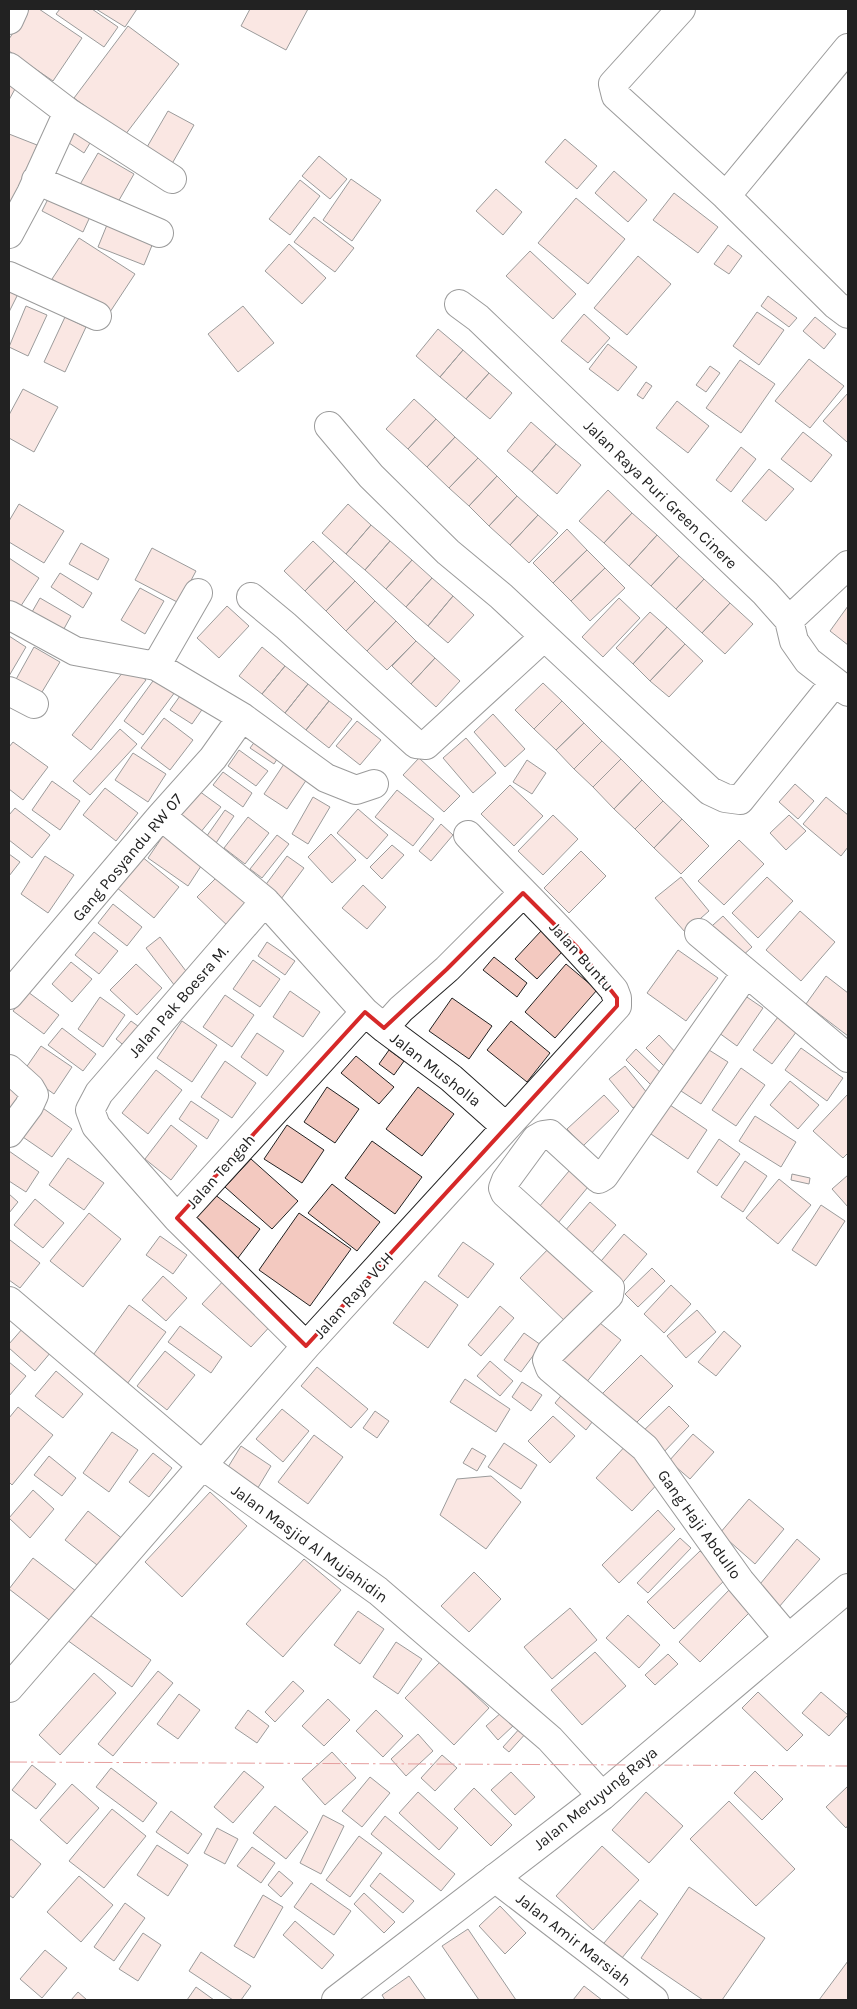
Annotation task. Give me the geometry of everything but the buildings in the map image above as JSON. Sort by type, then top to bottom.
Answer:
[{"type":"street","points":[[9,20],[14,9]]},
{"type":"street","points":[[681,9],[613,84],[616,96],[844,303]]},
{"type":"street","points":[[726,196],[848,48]]},
{"type":"street","points":[[9,67],[68,112],[172,179]]},
{"type":"street","points":[[9,234],[31,193],[68,112]]},
{"type":"street","points":[[36,180],[159,233]]},
{"type":"street","points":[[9,276],[97,316]]},
{"type":"street","name":"Jalan Raya Puri Green Cinere","points":[[459,304],[478,318],[765,593],[790,620],[794,642],[808,662],[841,687]]},
{"type":"street","points":[[328,426],[371,476],[448,552],[501,596],[710,791],[725,798],[740,800],[841,687]]},
{"type":"street","points":[[790,620],[848,565]]},
{"type":"street","points":[[156,666],[198,593]]},
{"type":"street","points":[[251,597],[286,626],[416,744],[426,745],[544,637]]},
{"type":"street","points":[[9,615],[75,651],[156,666],[242,718],[326,778],[356,790],[374,784]]},
{"type":"street","points":[[9,691],[34,704]]},
{"type":"street","name":"Gang Posyandu RW 07","points":[[9,996],[161,816],[213,758],[242,718]]},
{"type":"street","points":[[161,816],[265,901],[375,1020]]},
{"type":"street","name":"Jalan Buntu","points":[[468,835],[522,893],[578,946],[614,990],[617,998],[617,1006],[506,1127]]},
{"type":"street","name":"Jalan Tengah","points":[[306,1346],[177,1218],[375,1020],[400,1009],[447,969],[522,893]]},
{"type":"street","name":"Jalan Pak Boesra M.","points":[[177,1218],[96,1126],[90,1110],[99,1093],[265,901]]},
{"type":"street","points":[[699,933],[848,1058]]},
{"type":"street","name":"Gang Haji Abdullo","points":[[746,973],[604,1176],[600,1179],[550,1134],[542,1135],[536,1139],[506,1180],[503,1188],[505,1193],[610,1288],[609,1295],[551,1352],[547,1360],[550,1368],[645,1448],[740,1581],[788,1638]]},
{"type":"street","name":"Jalan Musholla","points":[[375,1020],[451,1078],[506,1127]]},
{"type":"street","points":[[9,1069],[30,1088],[34,1095],[29,1106],[9,1133]]},
{"type":"street","name":"Jalan Raya VCH","points":[[9,1688],[306,1346],[506,1127]]},
{"type":"street","name":"Jalan Masjid Al Mujahidin","points":[[9,1300],[202,1465],[378,1591],[550,1739],[602,1796]]},
{"type":"street","name":"Jalan Meruyung Raya","points":[[336,2000],[602,1796],[848,1588]]},
{"type":"street","name":"Jalan Amir Marsiah","points":[[494,1878],[654,2000]]},
{"type":"highlighted area","points":[[523,893],[577,947],[617,998],[617,1006],[306,1346],[177,1218],[365,1012],[384,1028],[447,969]]},
{"type":"power","points":[[9,1762],[848,1766]]}]
